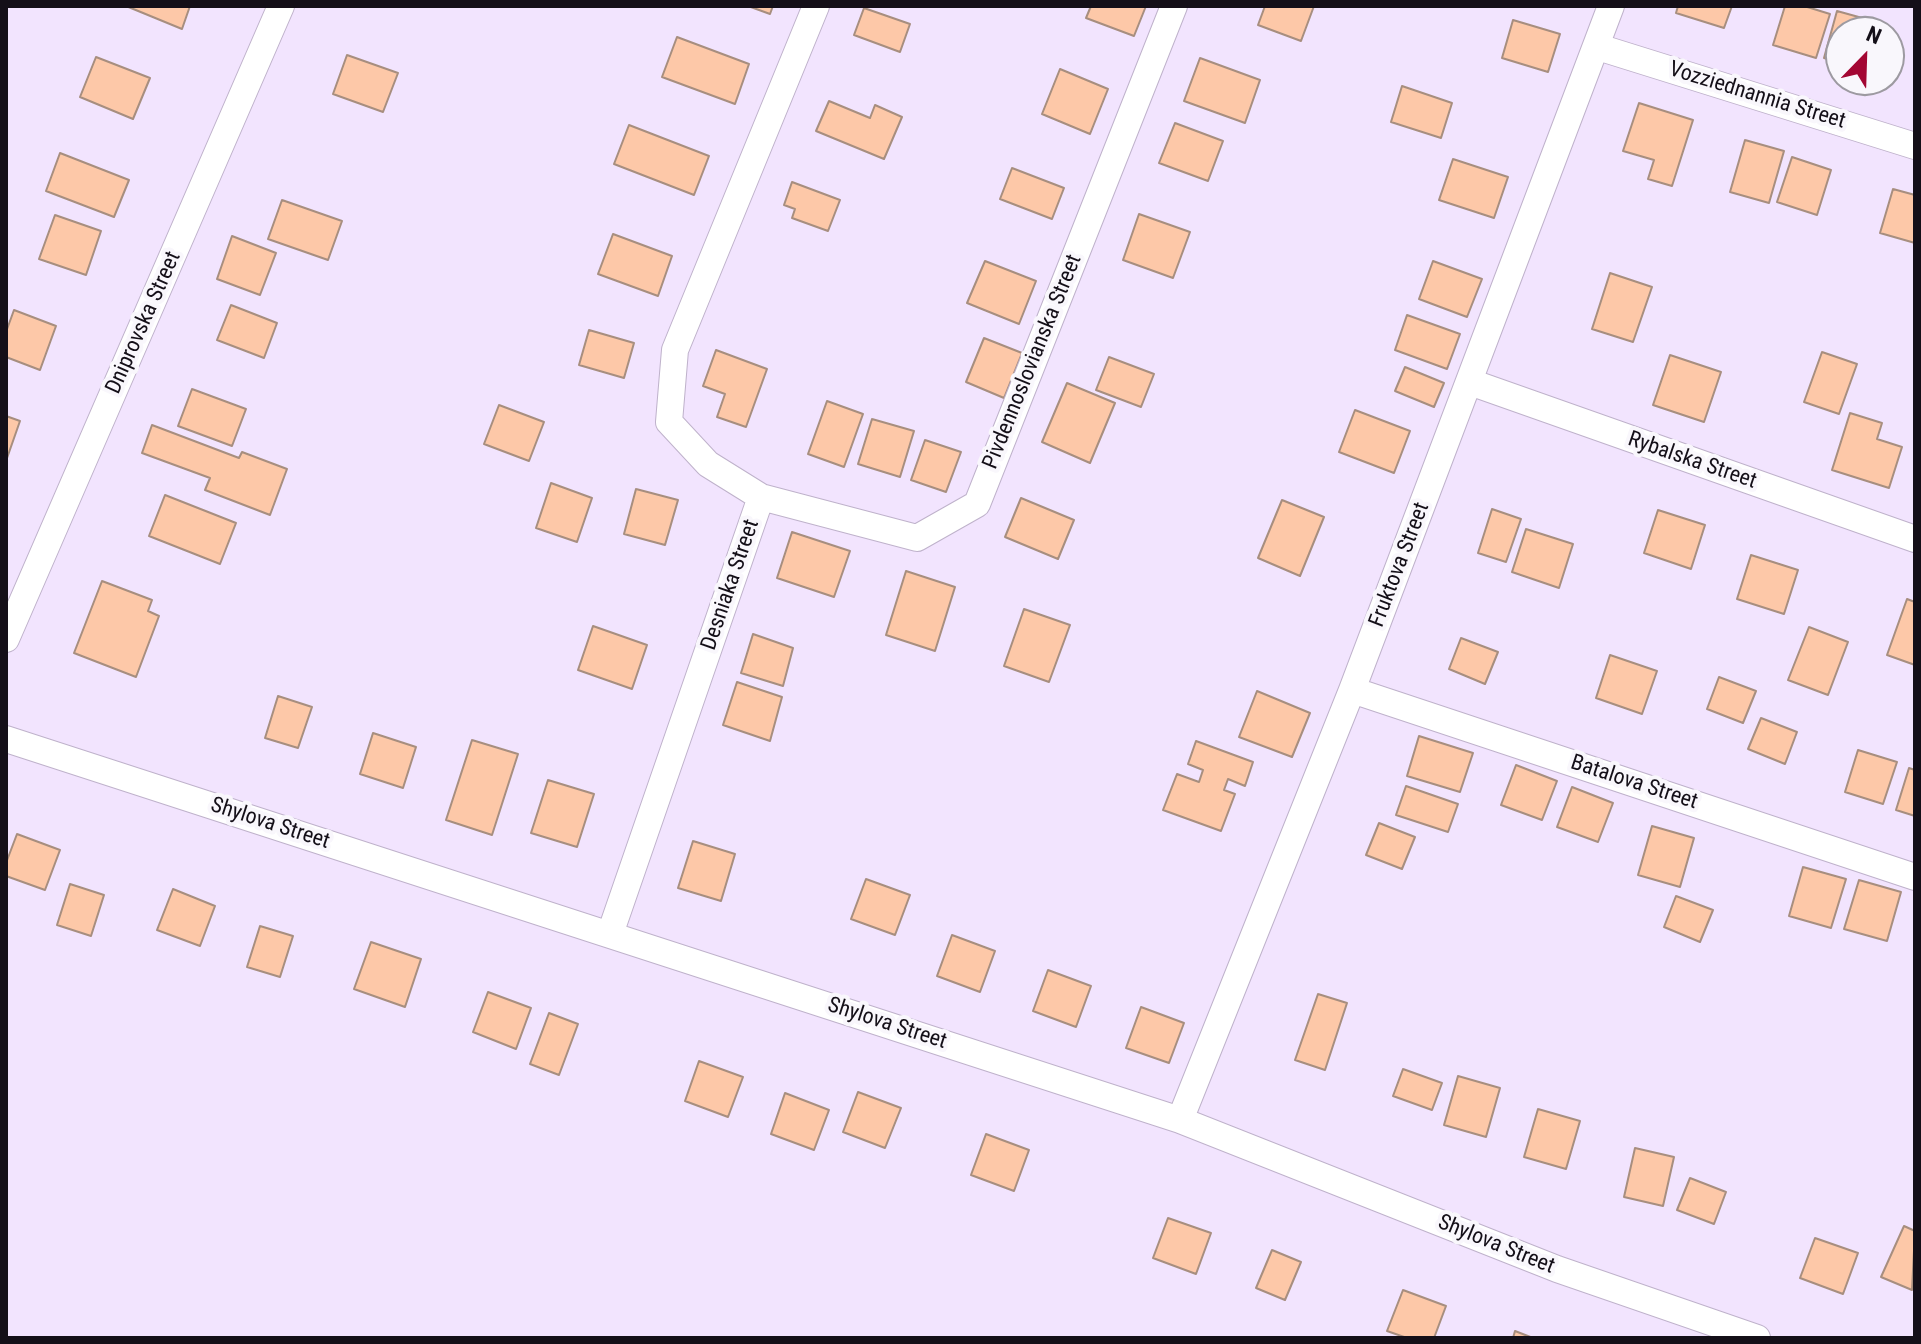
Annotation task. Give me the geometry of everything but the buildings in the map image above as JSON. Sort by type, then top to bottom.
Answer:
[{"type":"street","name":"Dniprovska Street","points":[[6,639],[281,6]]},
{"type":"street","name":"Desniaka Street","points":[[610,934],[761,497],[708,464],[669,422],[675,350],[816,6]]},
{"type":"street","name":"Pivdennoslovianska Street","points":[[761,497],[917,538],[977,504],[1174,6]]},
{"type":"street","name":"Fruktova Street","points":[[1180,1120],[1352,690],[1611,6]]},
{"type":"street","name":"Vozziednannia Street","points":[[1598,47],[1915,146]]},
{"type":"street","name":"Rybalska Street","points":[[1470,382],[1915,539]]},
{"type":"street","name":"Batalova Street","points":[[1352,690],[1915,877]]},
{"type":"street","name":"Shylova Street","points":[[6,739],[1180,1120],[1557,1269],[1757,1338]]}]
